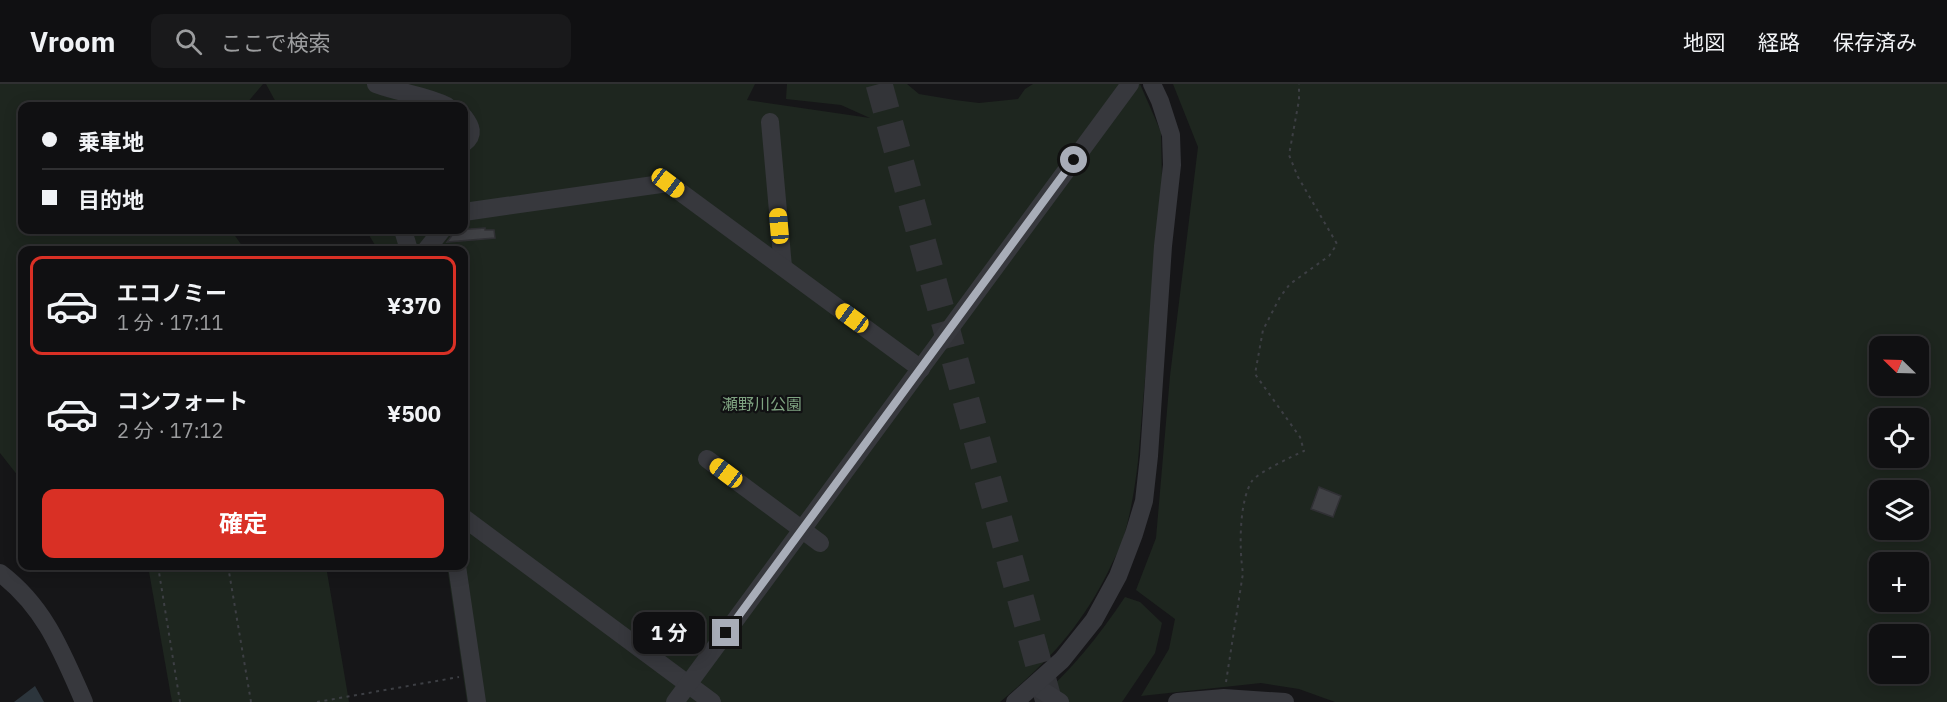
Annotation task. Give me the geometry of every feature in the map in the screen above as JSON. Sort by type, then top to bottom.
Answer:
[{"type":"street","points":[[376,84],[403,94],[424,96],[438,102]]},
{"type":"street","points":[[675,702],[1130,84]]},
{"type":"street","points":[[1015,702],[1062,660],[1094,620],[1118,576],[1144,501],[1149,456],[1162,246],[1172,165],[1171,135],[1160,100],[1152,84]]},
{"type":"street","points":[[468,122],[472,132],[468,141]]},
{"type":"street","points":[[770,122],[783,267]]},
{"type":"street","points":[[468,211],[668,183],[921,369]]},
{"type":"street","points":[[429,246],[439,234]]},
{"type":"street","points":[[707,459],[820,543]]},
{"type":"street","points":[[468,521],[712,702]]},
{"type":"street","points":[[458,570],[477,702]]},
{"type":"street","points":[[0,573],[16,585],[50,628],[84,702]]},
{"type":"street","points":[[1035,686],[1060,702]]},
{"type":"street","points":[[1177,702],[1224,698],[1285,702]]},
{"type":"path","points":[[1224,698],[1243,573],[1240,558],[1246,495],[1253,479],[1304,451],[1300,437],[1255,374],[1263,330],[1280,297],[1290,284],[1329,256],[1337,244],[1298,177],[1289,155],[1299,100],[1299,84]]},
{"type":"path","points":[[159,570],[180,702]]},
{"type":"path","points":[[229,570],[251,702]]},
{"type":"path","points":[[317,702],[473,674]]},
{"type":"green space","points":[[0,84],[263,84],[248,102],[18,102],[18,234],[234,234],[242,246],[18,246],[18,476],[0,453]]},
{"type":"green space","name":"瀬野川公園","points":[[266,84],[755,84],[747,100],[870,118],[841,105],[786,99],[787,84],[907,84],[919,94],[979,103],[1018,99],[1025,89],[1033,84],[1140,84],[1161,132],[1162,179],[1138,461],[1132,502],[1122,543],[1086,610],[1061,643],[1033,673],[1000,702],[467,702],[448,570],[468,570],[468,246],[376,246],[368,234],[468,234],[468,102],[276,102]]},
{"type":"green space","points":[[1173,84],[1947,84],[1947,702],[1335,702],[1299,689],[1261,683],[1141,696],[1169,649],[1175,619],[1136,590],[1156,538],[1170,376],[1198,147]]},
{"type":"green space","points":[[149,570],[327,570],[349,702],[172,702]]},
{"type":"green space","points":[[1125,597],[1140,602],[1162,623],[1155,653],[1122,702],[1035,702],[1084,652]]},
{"type":"shaded area","points":[[35,686],[44,702],[14,702]]},
{"type":"building","points":[[468,229],[494,230],[495,238],[447,242],[453,234],[468,234]]},
{"type":"building","points":[[1319,487],[1341,496],[1333,517],[1311,509]]},
{"type":"tunnel","points":[[879,84],[1049,702]]},
{"type":"route","points":[[726,633],[1074,160]]}]
